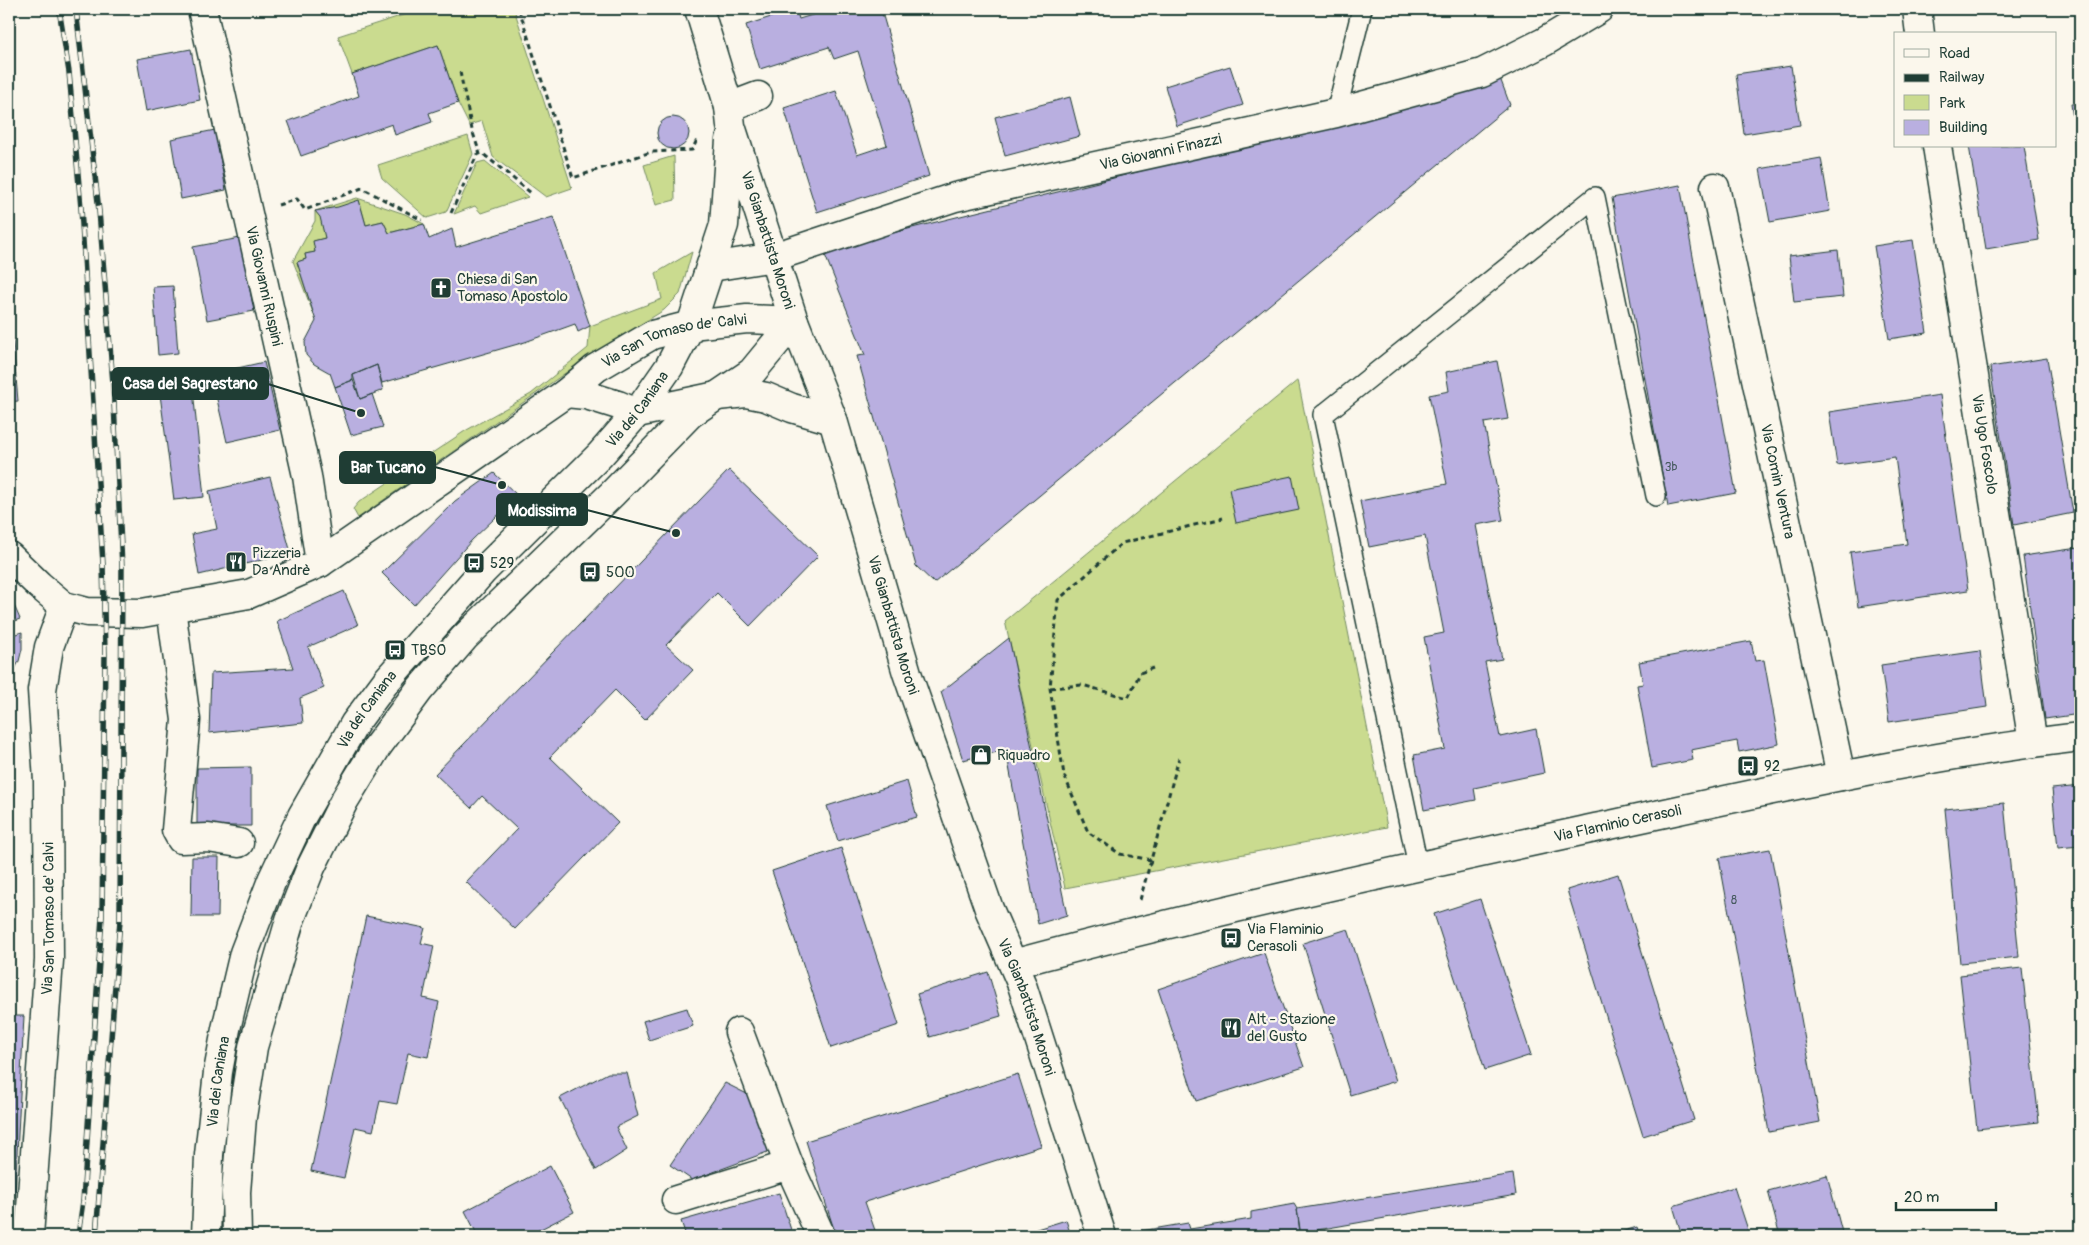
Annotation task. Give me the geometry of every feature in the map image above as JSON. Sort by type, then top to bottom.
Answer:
[{"type":"street","name":"Via Giovanni Ruspini","points":[[202,9],[307,476],[320,563]]},
{"type":"street","name":"Via Gianbattista Moroni","points":[[699,9],[730,117],[794,321],[833,420],[906,672],[989,909],[1013,964],[1102,1236]]},
{"type":"street","name":"Via Giovanni Finazzi","points":[[711,267],[774,258],[955,197],[1336,113],[1482,73],[1544,42],[1599,9]]},
{"type":"street","points":[[1917,9],[1920,32]]},
{"type":"street","points":[[730,117],[758,96]]},
{"type":"street","name":"Via dei Caniana","points":[[206,1236],[209,1155],[218,1072],[244,952],[272,880],[302,816],[355,723],[388,680],[483,571],[600,455],[637,413],[669,367],[691,325],[724,225],[730,117]]},
{"type":"street","name":"Via Ugo Foscolo","points":[[1937,148],[2033,743]]},
{"type":"street","name":"Via Comin Ventura","points":[[1715,187],[1841,776]]},
{"type":"street","name":"Via San Tomaso de' Calvi","points":[[9,556],[38,586],[64,606],[87,612],[142,613],[249,594],[320,563],[566,393],[596,368],[652,335],[691,325],[747,319],[794,321]]},
{"type":"street","name":"Via dei Caniana","points":[[237,1236],[236,1192],[242,1117],[253,1047],[290,920],[311,867],[344,801],[388,732],[420,689],[464,638],[612,494],[690,414],[752,372],[794,321]]},
{"type":"street","points":[[566,393],[586,395],[637,413],[717,396]]},
{"type":"street","name":"Via dei Caniana","points":[[717,396],[746,393],[766,397],[792,408],[833,420]]},
{"type":"street","name":"Via San Tomaso de' Calvi","points":[[29,1236],[49,960],[48,781],[42,690],[49,647],[64,606]]},
{"type":"street","points":[[171,608],[186,720],[176,830],[181,839],[208,838],[239,843]]},
{"type":"street","name":"Via Flaminio Cerasoli","points":[[1013,964],[1131,932],[1418,866],[1841,776],[2033,743],[2080,737]]},
{"type":"street","points":[[738,1032],[789,1165],[821,1236]]},
{"type":"street","points":[[676,1200],[789,1165]]},
{"type":"lane","points":[[1336,113],[1362,9]]},
{"type":"lane","points":[[1418,866],[1323,415],[1595,197],[1656,496]]},
{"type":"path","points":[[519,9],[572,178],[651,152],[692,150],[700,132]]},
{"type":"path","points":[[460,72],[472,130],[480,154],[531,193]]},
{"type":"path","points":[[451,213],[480,154]]},
{"type":"path","points":[[248,215],[297,199],[305,210],[362,188],[422,220]]},
{"type":"path","points":[[1151,860],[1120,854],[1088,832],[1064,775],[1050,688],[1058,600],[1122,543],[1223,518]]},
{"type":"path","points":[[1050,688],[1082,685],[1128,698],[1140,673],[1153,668]]},
{"type":"path","points":[[1131,932],[1179,758]]},
{"type":"green space","points":[[422,9],[514,9],[572,188],[546,197],[493,157],[482,121],[469,125],[458,103],[438,45],[352,74],[338,36]]},
{"type":"green space","points":[[468,136],[473,154],[446,212],[427,218],[382,178],[378,165]]},
{"type":"green space","points":[[674,156],[675,200],[656,205],[644,165]]},
{"type":"green space","points":[[485,161],[528,197],[481,213],[475,206],[454,214],[477,163]]},
{"type":"green space","points":[[357,198],[405,214],[424,224],[389,233],[383,221],[366,225],[359,200],[325,238],[314,241],[315,252],[305,254],[306,259],[297,262],[314,315],[293,261],[315,221],[315,211]]},
{"type":"green space","points":[[692,252],[680,294],[664,310],[584,360],[358,518],[353,509],[359,502],[465,431],[531,394],[588,348],[590,326],[662,299],[656,273]]},
{"type":"green space","points":[[1298,380],[1387,827],[1065,888],[1005,621]]},
{"type":"building","points":[[796,9],[799,19],[832,9],[881,9],[929,176],[817,212],[784,108],[836,91],[857,155],[887,145],[858,51],[834,59],[829,47],[760,69],[746,25]]},
{"type":"building","points":[[438,45],[458,103],[429,113],[432,122],[395,135],[392,124],[301,156],[288,121],[359,96],[352,74]]},
{"type":"building","points":[[191,49],[200,100],[146,111],[137,59]]},
{"type":"building","points":[[1230,66],[1243,105],[1177,126],[1165,86]]},
{"type":"building","points":[[1791,66],[1800,125],[1744,134],[1736,74]]},
{"type":"building","points":[[1500,78],[1510,105],[934,583],[916,566],[857,356],[865,355],[823,250],[1098,182]]},
{"type":"building","points":[[1070,97],[1080,136],[1005,156],[995,117]]},
{"type":"building","points":[[2080,103],[2080,155],[2078,155],[2071,104]]},
{"type":"building","points":[[673,117],[679,118],[684,122],[688,127],[688,139],[684,144],[679,148],[673,149],[667,148],[662,144],[658,139],[657,133],[658,127],[662,122],[667,118]]},
{"type":"building","points":[[215,130],[226,190],[181,199],[171,139]]},
{"type":"building","points":[[1969,148],[2024,148],[2039,240],[1986,249]]},
{"type":"building","points":[[1821,158],[1830,211],[1770,222],[1760,169]]},
{"type":"building","points":[[1680,185],[1736,493],[1668,506],[1612,198]]},
{"type":"building","name":"Chiesa di San Tomaso Apostolo","points":[[359,200],[366,225],[383,221],[389,233],[424,224],[429,239],[452,229],[456,247],[553,217],[590,326],[578,332],[575,324],[525,342],[382,383],[377,365],[353,375],[353,380],[335,387],[330,373],[314,364],[306,355],[305,342],[316,321],[297,262],[306,259],[305,254],[315,252],[313,241],[325,238],[320,217],[315,211],[338,207]]},
{"type":"building","points":[[240,238],[254,311],[207,320],[193,247]]},
{"type":"building","points":[[1913,240],[1927,333],[1889,339],[1874,246]]},
{"type":"building","points":[[1838,250],[1843,297],[1794,302],[1789,256]]},
{"type":"building","points":[[173,286],[178,353],[158,355],[153,287]]},
{"type":"building","points":[[9,331],[12,331],[18,401],[9,402]]},
{"type":"building","points":[[2047,358],[2073,513],[2014,525],[1990,367]]},
{"type":"building","points":[[1497,361],[1508,419],[1484,423],[1503,520],[1476,525],[1502,659],[1485,662],[1500,737],[1536,729],[1544,773],[1474,788],[1476,800],[1424,810],[1414,755],[1445,749],[1424,637],[1444,633],[1425,536],[1369,547],[1360,501],[1447,484],[1429,395],[1449,391],[1446,372]]},
{"type":"building","points":[[264,362],[280,430],[227,442],[211,374]]},
{"type":"building","points":[[377,365],[383,390],[360,399],[353,375]]},
{"type":"building","points":[[191,371],[204,497],[174,500],[157,372]]},
{"type":"building","points":[[353,380],[360,399],[372,394],[383,427],[351,435],[335,387]]},
{"type":"building","points":[[1940,395],[1968,590],[1858,607],[1850,552],[1907,544],[1895,457],[1837,465],[1829,412]]},
{"type":"building","points":[[729,470],[818,556],[750,626],[717,593],[666,645],[693,670],[645,720],[615,690],[550,757],[618,823],[515,929],[466,882],[517,829],[482,796],[471,808],[435,774]]},
{"type":"building","points":[[494,473],[518,496],[472,540],[414,605],[382,573],[455,501]]},
{"type":"building","points":[[1292,476],[1299,510],[1236,523],[1229,489]]},
{"type":"building","points":[[270,477],[291,553],[199,575],[192,534],[217,529],[209,491]]},
{"type":"building","points":[[2078,548],[2080,567],[2080,714],[2045,719],[2023,556]]},
{"type":"building","points":[[344,591],[358,625],[308,647],[324,688],[300,698],[303,723],[209,733],[211,673],[293,668],[277,621]]},
{"type":"building","points":[[9,594],[20,619],[9,623]]},
{"type":"building","points":[[22,632],[22,649],[19,661],[15,669],[9,674],[9,636]]},
{"type":"building","points":[[1009,638],[1067,915],[1038,924],[1006,750],[963,760],[941,692]]},
{"type":"building","points":[[1751,641],[1755,661],[1764,660],[1779,744],[1739,752],[1737,741],[1691,750],[1693,760],[1652,768],[1637,685],[1643,684],[1639,662]]},
{"type":"building","points":[[1980,651],[1987,707],[1889,722],[1881,665]]},
{"type":"building","points":[[251,767],[251,826],[197,826],[197,768]]},
{"type":"building","points":[[907,781],[917,817],[838,841],[827,806]]},
{"type":"building","points":[[2080,786],[2080,846],[2058,848],[2052,789]]},
{"type":"building","points":[[2004,803],[2019,957],[1960,963],[1945,809]]},
{"type":"building","points":[[841,848],[899,1025],[831,1048],[772,871]]},
{"type":"building","points":[[1770,849],[1820,1122],[1769,1132],[1719,858]]},
{"type":"building","points":[[192,857],[219,857],[218,917],[191,917]]},
{"type":"building","points":[[1618,874],[1694,1120],[1643,1136],[1567,890]]},
{"type":"building","points":[[1480,899],[1531,1055],[1485,1070],[1434,914]]},
{"type":"building","points":[[366,916],[425,928],[421,943],[434,946],[423,998],[439,1002],[428,1057],[408,1053],[397,1104],[380,1101],[373,1131],[355,1127],[344,1178],[311,1171]]},
{"type":"building","points":[[1348,929],[1396,1081],[1350,1095],[1303,943]]},
{"type":"building","name":"Alt - Stazione del Gusto","points":[[1264,953],[1304,1067],[1196,1101],[1158,989]]},
{"type":"building","points":[[2022,968],[2039,1122],[1977,1129],[1960,975]]},
{"type":"building","points":[[988,972],[1001,1016],[930,1037],[917,994]]},
{"type":"building","points":[[687,1008],[693,1026],[649,1040],[643,1021]]},
{"type":"building","points":[[9,1016],[24,1016],[14,1213],[9,1213]]},
{"type":"building","points":[[608,1073],[627,1073],[638,1116],[616,1127],[627,1150],[596,1170],[560,1098]]},
{"type":"building","points":[[1018,1074],[1041,1146],[865,1202],[877,1236],[836,1236],[806,1141]]},
{"type":"building","points":[[725,1083],[751,1096],[770,1151],[692,1180],[670,1165]]},
{"type":"building","points":[[550,1166],[574,1212],[527,1236],[478,1236],[465,1211]]},
{"type":"building","points":[[1513,1174],[1516,1195],[1300,1233],[1297,1209]]},
{"type":"building","points":[[1827,1175],[1843,1236],[1780,1236],[1768,1191]]},
{"type":"building","points":[[1734,1187],[1750,1236],[1682,1236],[1673,1206]]},
{"type":"building","points":[[779,1193],[793,1236],[686,1236],[681,1221]]},
{"type":"building","points":[[1294,1204],[1297,1209],[1301,1236],[1143,1236],[1141,1231],[1188,1223],[1190,1229],[1251,1219],[1251,1212]]},
{"type":"building","points":[[1066,1220],[1071,1236],[1014,1236]]},
{"type":"building","points":[[1637,1227],[1640,1236],[1608,1236]]},
{"type":"building","points":[[1504,1231],[1506,1236],[1486,1236]]},
{"type":"railway","points":[[59,9],[69,72],[81,208],[103,564],[105,654],[102,917],[83,1201],[78,1236]]},
{"type":"railway","points":[[76,9],[99,211],[113,383],[122,567],[120,920],[96,1236]]},
{"type":"place","name":"Chiesa di San Tomaso Apostolo","points":[[441,288]]},
{"type":"place","name":"Casa del Sagrestano","points":[[361,413]]},
{"type":"place","name":"Bar Tucano","points":[[502,485]]},
{"type":"place","name":"Modissima","points":[[676,533]]},
{"type":"place","name":"Pizzeria Da Andrè","points":[[236,562]]},
{"type":"place","name":"529","points":[[474,563]]},
{"type":"place","name":"500","points":[[590,572]]},
{"type":"place","name":"TBSO","points":[[395,650]]},
{"type":"place","name":"Riquadro","points":[[981,755]]},
{"type":"place","name":"92","points":[[1748,766]]},
{"type":"place","name":"Via Flaminio Cerasoli","points":[[1231,938]]},
{"type":"place","name":"Alt - Stazione del Gusto","points":[[1231,1028]]}]
